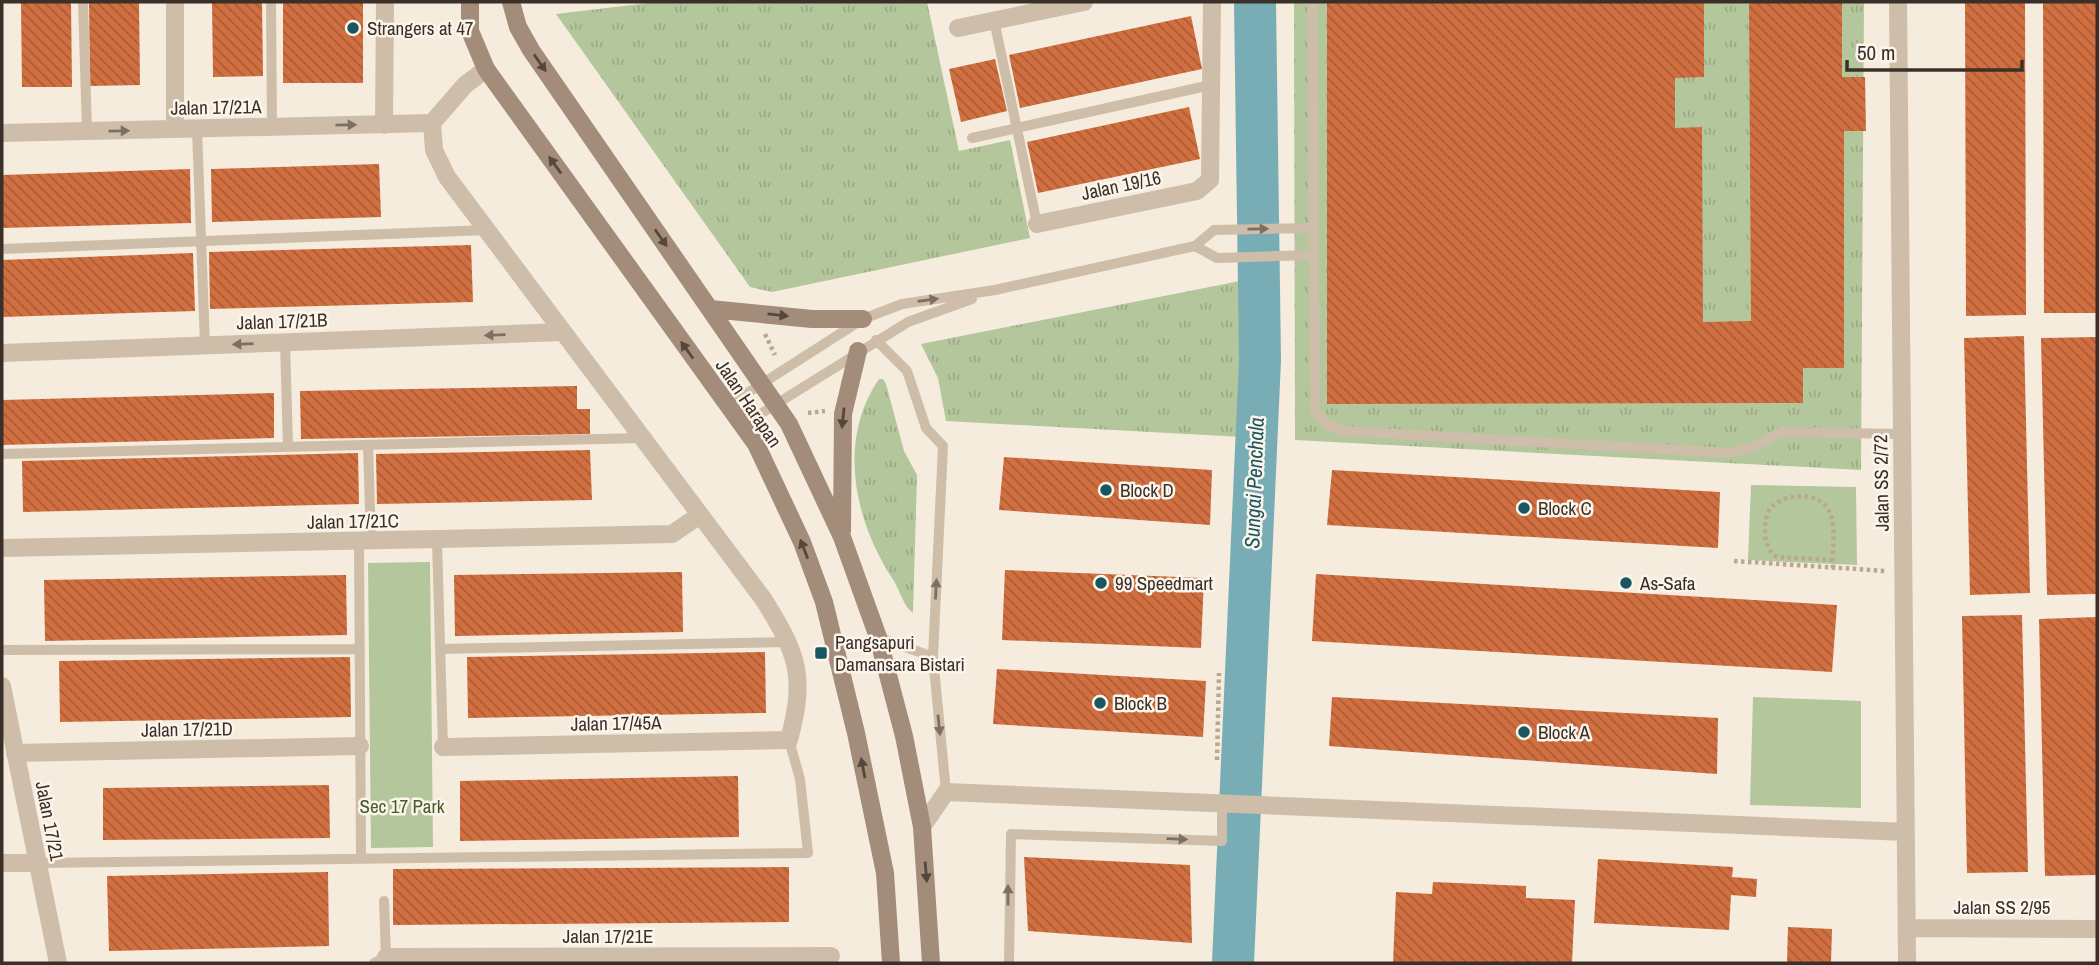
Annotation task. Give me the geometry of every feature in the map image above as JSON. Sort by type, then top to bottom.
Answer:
[{"type":"main road","name":"Jalan Harapan","points":[[470,2],[470,31],[486,69],[755,444],[802,542],[824,602],[885,873],[891,963]]},
{"type":"main road","name":"Jalan Harapan","points":[[511,2],[518,27],[531,50],[789,424],[842,537],[878,638],[904,736],[922,827],[931,963]]},
{"type":"main road","points":[[710,309],[813,319],[863,319]]},
{"type":"main road","points":[[842,537],[843,414],[858,351]]},
{"type":"street","points":[[175,2],[175,129]]},
{"type":"street","points":[[384,2],[384,125]]},
{"type":"street","points":[[958,28],[1083,2]]},
{"type":"street","points":[[1211,85],[1212,2]]},
{"type":"street","name":"Jalan SS 2/72","points":[[1898,2],[1907,963]]},
{"type":"street","points":[[486,69],[465,85],[432,123],[434,150],[447,177],[764,600],[790,642],[800,692],[789,740]]},
{"type":"street","name":"Jalan 19/16","points":[[1037,224],[1196,191],[1210,180],[1211,85]]},
{"type":"street","name":"Jalan 17/21A","points":[[2,133],[432,123]]},
{"type":"street","name":"Jalan 17/21B","points":[[2,353],[564,332]]},
{"type":"street","name":"Jalan 17/21C","points":[[2,548],[672,534],[700,515]]},
{"type":"street","name":"Jalan 17/21","points":[[2,686],[58,963]]},
{"type":"street","name":"Jalan 17/45A","points":[[443,747],[789,740]]},
{"type":"street","name":"Jalan 17/21D","points":[[15,754],[360,746]]},
{"type":"street","points":[[922,827],[946,792],[1906,832]]},
{"type":"street","points":[[2,863],[37,863]]},
{"type":"street","name":"Jalan SS 2/95","points":[[1907,928],[2097,929]]},
{"type":"street","name":"Jalan 17/21E","points":[[380,960],[645,960],[831,956]]},
{"type":"lane","points":[[83,2],[87,131]]},
{"type":"lane","points":[[271,2],[272,127]]},
{"type":"lane","points":[[1312,2],[1307,228],[1314,256],[1315,411],[1326,424],[1344,431],[1730,453],[1758,445],[1780,432],[1902,434]]},
{"type":"lane","points":[[994,20],[1037,224]]},
{"type":"lane","points":[[972,138],[1211,85]]},
{"type":"lane","points":[[197,129],[205,345]]},
{"type":"lane","points":[[727,406],[863,319],[902,304],[995,290],[1195,246],[1214,230],[1307,228]]},
{"type":"lane","points":[[2,248],[487,230]]},
{"type":"lane","points":[[1195,246],[1216,258],[1314,256]]},
{"type":"lane","points":[[741,426],[774,402],[908,322],[995,290]]},
{"type":"lane","points":[[876,340],[907,371],[926,428],[943,446],[933,657],[946,792]]},
{"type":"lane","points":[[285,342],[288,447]]},
{"type":"lane","points":[[2,454],[642,438]]},
{"type":"lane","points":[[361,859],[359,649],[368,445]]},
{"type":"lane","points":[[437,541],[443,747]]},
{"type":"lane","points":[[878,638],[933,657]]},
{"type":"lane","points":[[440,649],[790,642]]},
{"type":"lane","points":[[2,650],[359,649]]},
{"type":"lane","points":[[37,863],[808,853],[800,779],[789,740]]},
{"type":"lane","points":[[1009,963],[1011,834],[1222,841],[1222,803]]},
{"type":"lane","points":[[380,960],[384,901]]},
{"type":"path","points":[[762,327],[775,355]]},
{"type":"path","points":[[808,413],[826,411]]},
{"type":"path","points":[[1833,560],[1777,557],[1770,553],[1766,547],[1768,511],[1775,504],[1788,499],[1803,496],[1819,500],[1828,509],[1833,560],[1833,568]]},
{"type":"path","points":[[1734,561],[1859,569]]},
{"type":"path","points":[[1217,760],[1219,673]]},
{"type":"green space","points":[[657,2],[927,2],[959,151],[1010,140],[1030,238],[772,292],[750,287],[556,14]]},
{"type":"green space","points":[[1294,2],[1864,2],[1861,470],[1295,440]]},
{"type":"green space","points":[[1245,280],[1243,437],[946,421],[938,378],[921,344]]},
{"type":"green space","points":[[879,379],[883,379],[886,384],[904,451],[917,475],[913,613],[905,603],[869,534],[856,481],[858,429],[866,403]]},
{"type":"green space","points":[[1751,485],[1856,487],[1857,565],[1748,560]]},
{"type":"green space","name":"Sec 17 Park","points":[[430,562],[433,847],[371,848],[368,563]]},
{"type":"green space","points":[[1753,697],[1861,701],[1861,808],[1750,805]]},
{"type":"building","points":[[21,2],[71,2],[72,87],[22,87]]},
{"type":"building","points":[[89,2],[139,2],[140,85],[90,86]]},
{"type":"building","points":[[212,2],[262,2],[263,76],[213,77]]},
{"type":"building","points":[[283,2],[363,2],[363,83],[283,83]]},
{"type":"building","points":[[1327,2],[1704,2],[1704,77],[1675,78],[1675,128],[1702,127],[1703,322],[1751,321],[1749,2],[1842,2],[1842,77],[1865,77],[1866,131],[1844,131],[1844,368],[1803,368],[1803,403],[1327,404]]},
{"type":"building","points":[[1965,2],[2025,2],[2026,315],[1966,316]]},
{"type":"building","points":[[2043,2],[2097,2],[2097,313],[2044,313]]},
{"type":"building","points":[[1191,16],[1202,69],[1020,108],[1009,55]]},
{"type":"building","points":[[995,59],[1007,111],[961,122],[949,69]]},
{"type":"building","points":[[1189,107],[1200,159],[1038,193],[1027,142]]},
{"type":"building","points":[[379,164],[381,217],[212,222],[211,169]]},
{"type":"building","points":[[190,169],[191,223],[2,228],[2,175]]},
{"type":"building","points":[[471,245],[473,302],[210,309],[209,252]]},
{"type":"building","points":[[193,253],[195,311],[2,317],[2,260]]},
{"type":"building","points":[[2024,336],[2030,593],[1970,595],[1964,338]]},
{"type":"building","points":[[2097,337],[2097,594],[2047,595],[2041,338]]},
{"type":"building","points":[[577,386],[577,409],[590,409],[590,434],[301,439],[300,391]]},
{"type":"building","points":[[274,393],[274,438],[2,445],[2,400]]},
{"type":"building","points":[[590,450],[592,500],[377,504],[376,454]]},
{"type":"building","points":[[358,453],[359,504],[23,512],[22,461]]},
{"type":"building","name":"Block D","points":[[1004,457],[1212,470],[1210,525],[999,510]]},
{"type":"building","name":"Block C","points":[[1332,470],[1720,492],[1718,548],[1327,525]]},
{"type":"building","points":[[1005,570],[1204,578],[1201,648],[1002,640]]},
{"type":"building","points":[[682,572],[683,632],[455,636],[454,575]]},
{"type":"building","points":[[1316,574],[1837,605],[1832,672],[1312,641]]},
{"type":"building","points":[[346,575],[347,635],[45,641],[44,580]]},
{"type":"building","points":[[2022,615],[2028,872],[1967,873],[1962,616]]},
{"type":"building","points":[[2097,617],[2097,875],[2045,876],[2039,619]]},
{"type":"building","points":[[765,652],[766,713],[468,718],[467,657]]},
{"type":"building","points":[[350,657],[351,717],[60,722],[59,661]]},
{"type":"building","name":"Block B","points":[[997,669],[1206,681],[1203,737],[993,724]]},
{"type":"building","name":"Block A","points":[[1332,697],[1718,718],[1717,774],[1329,746]]},
{"type":"building","points":[[738,776],[739,837],[460,841],[460,781]]},
{"type":"building","points":[[329,785],[330,838],[103,840],[103,788]]},
{"type":"building","points":[[1024,857],[1190,865],[1192,943],[1028,931]]},
{"type":"building","points":[[1598,859],[1733,867],[1732,877],[1757,879],[1756,897],[1731,895],[1729,930],[1594,923]]},
{"type":"building","points":[[789,867],[789,922],[393,925],[393,869]]},
{"type":"building","points":[[328,872],[329,946],[109,951],[107,876]]},
{"type":"building","points":[[1433,882],[1526,886],[1526,898],[1575,900],[1572,963],[1393,963],[1396,892],[1432,894]]},
{"type":"building","points":[[1788,927],[1832,929],[1831,963],[1787,963]]},
{"type":"waterway","name":"Sungai Penchala","points":[[1233,963],[1260,360],[1255,2]]},
{"type":"place","name":"Strangers at 47","points":[[353,28]]},
{"type":"place","name":"Block D","points":[[1106,490]]},
{"type":"place","name":"Block C","points":[[1524,508]]},
{"type":"place","name":"99 Speedmart","points":[[1101,583]]},
{"type":"place","name":"As-Safa","points":[[1626,583]]},
{"type":"place","name":"Pangsapuri Damansara Bistari","points":[[821,653]]},
{"type":"place","name":"Block B","points":[[1100,703]]},
{"type":"place","name":"Block A","points":[[1524,732]]}]
